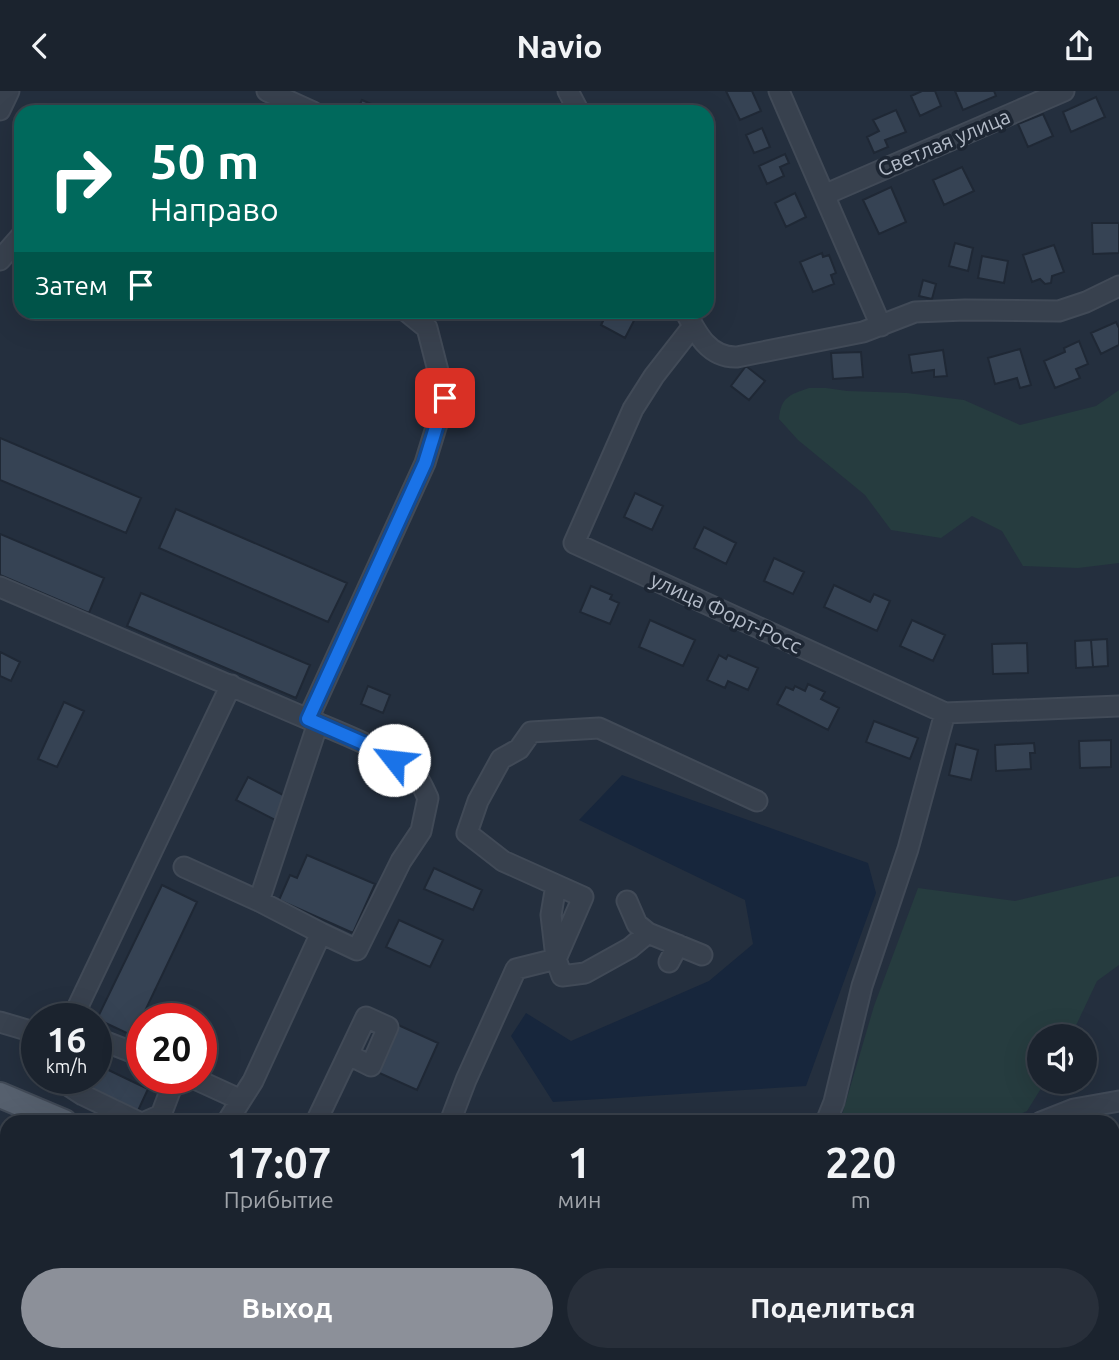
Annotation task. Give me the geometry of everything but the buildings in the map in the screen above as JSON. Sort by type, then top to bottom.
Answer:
[{"type":"main road","points":[[0,1095],[47,1115]]},
{"type":"street","points":[[0,110],[9,91]]},
{"type":"street","points":[[267,91],[298,105]]},
{"type":"street","points":[[779,91],[881,326]]},
{"type":"street","name":"Светлая улица","points":[[824,195],[1064,91]]},
{"type":"street","points":[[0,260],[14,244]]},
{"type":"street","points":[[689,319],[710,349],[728,357],[737,357],[863,332],[915,312],[1059,311],[1119,286]]},
{"type":"street","points":[[259,901],[313,721],[425,463],[445,398],[427,328],[416,319]]},
{"type":"street","name":"улица Форт-Росс","points":[[689,319],[633,409],[574,543],[945,713],[1119,706]]},
{"type":"street","points":[[0,587],[381,751],[419,779],[428,798],[421,831],[401,862],[357,950],[184,867]]},
{"type":"street","points":[[80,1003],[231,685]]},
{"type":"street","points":[[829,1115],[862,986],[908,849],[945,713]]},
{"type":"street","points":[[556,958],[583,897],[503,861],[467,833],[478,801],[501,759],[519,749],[531,732],[599,728],[757,801]]},
{"type":"street","points":[[556,885],[551,915],[556,958],[562,976],[585,973],[631,956],[649,933]]},
{"type":"street","points":[[628,901],[638,925],[685,956]]},
{"type":"street","points":[[232,1115],[253,1081],[321,933]]},
{"type":"street","points":[[453,1115],[516,969],[556,958]]},
{"type":"street","points":[[0,1022],[21,1028]]},
{"type":"street","points":[[319,1115],[349,1055]]},
{"type":"street","points":[[217,1089],[241,1100]]},
{"type":"street","points":[[81,1094],[124,1115]]},
{"type":"street","points":[[161,1115],[169,1094]]},
{"type":"street","points":[[1059,1115],[1074,1109],[1119,1101]]},
{"type":"green space","points":[[809,388],[907,393],[964,400],[1020,425],[1096,406],[1119,390],[1119,563],[1078,568],[1023,566],[1002,531],[972,516],[941,538],[891,530],[865,495],[798,440],[779,419],[784,401]]},
{"type":"green space","points":[[1119,876],[1119,965],[1097,981],[1077,1024],[1027,1024],[1027,1094],[1038,1094],[1027,1111],[1018,1115],[842,1115],[874,1006],[918,888],[1015,901]]},
{"type":"water","points":[[622,775],[868,863],[876,893],[806,1086],[553,1102],[511,1036],[526,1013],[571,1041],[709,981],[753,944],[745,900],[579,820]]},
{"type":"route","points":[[394,760],[381,751],[308,719],[425,463],[445,398]]}]
